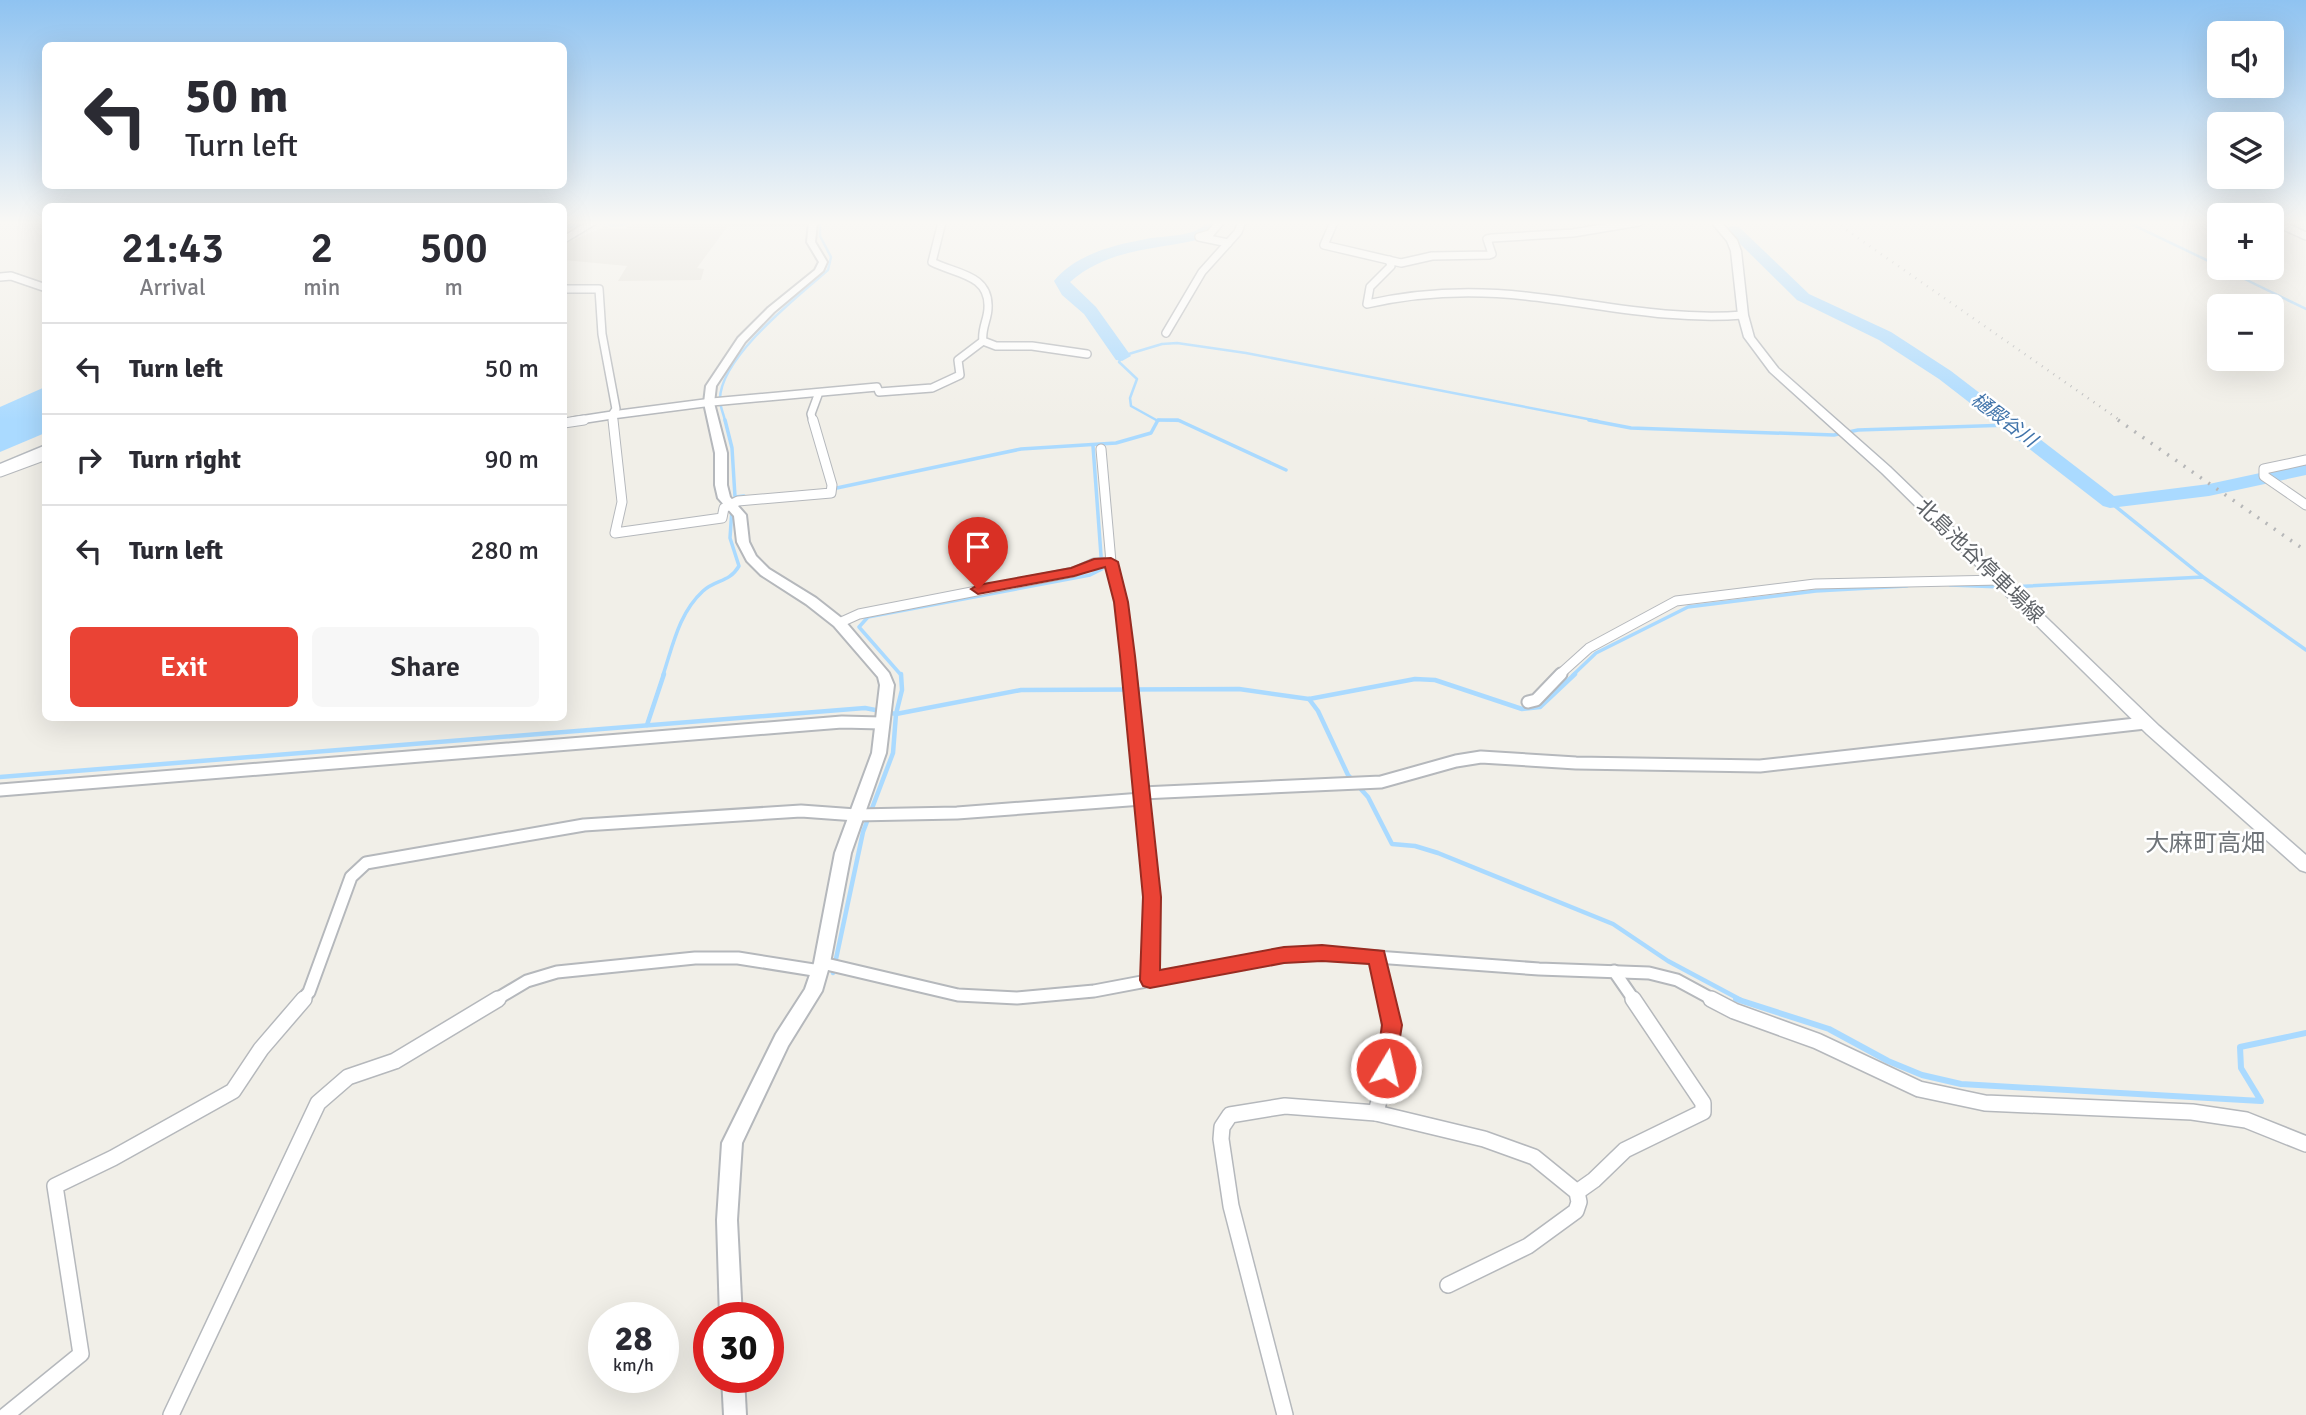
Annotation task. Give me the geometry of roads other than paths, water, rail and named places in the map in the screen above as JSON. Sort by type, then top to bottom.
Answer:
[{"type":"main road","name":"北島池谷停車場線","points":[[1740,288],[1749,337],[1774,370],[1886,470],[2145,723],[2306,865]]},
{"type":"main road","points":[[0,470],[42,451]]},
{"type":"street","points":[[730,1302],[727,1220],[732,1143],[782,1040],[813,991],[821,967],[843,853],[865,814],[879,753],[887,685],[884,676],[839,623],[811,601],[765,572],[751,558],[743,542],[740,515],[724,498],[721,453],[711,386],[741,340],[798,288]]},
{"type":"street","points":[[983,288],[989,316],[981,332],[983,341]]},
{"type":"street","points":[[1166,333],[1193,288]]},
{"type":"street","points":[[1370,288],[1366,295],[1367,304],[1398,298],[1486,293],[1644,314],[1695,318],[1743,315]]},
{"type":"street","points":[[567,289],[599,289],[599,331],[607,354],[616,409],[612,415],[622,502],[614,533],[722,518],[731,505],[832,490],[810,414],[818,395]]},
{"type":"street","points":[[983,341],[996,346],[1032,346],[1087,354]]},
{"type":"street","points":[[567,422],[726,401],[818,395],[877,387],[879,392],[892,392],[935,387],[955,380],[960,375],[958,360],[983,341]]},
{"type":"street","points":[[1101,449],[1109,562],[1121,602],[1152,897],[1150,980]]},
{"type":"street","points":[[0,470],[42,456]]},
{"type":"street","points":[[2306,460],[2264,469],[2267,479],[2306,505]]},
{"type":"street","points":[[839,623],[859,614],[1074,572],[1094,564],[1109,562]]},
{"type":"street","points":[[1528,702],[1535,700],[1589,648],[1676,601],[1815,584],[1938,579],[2005,585]]},
{"type":"street","points":[[0,790],[881,721]]},
{"type":"street","points":[[6,1415],[81,1354],[55,1186],[113,1158],[233,1091],[261,1049],[309,992],[351,877],[366,863],[584,825],[788,812],[865,814],[982,811],[1142,796],[1381,782],[1470,758],[1621,765],[1760,766],[2145,723]]},
{"type":"street","points":[[171,1415],[318,1103],[348,1077],[395,1061],[527,981],[557,972],[695,958],[738,958],[821,967],[848,966],[941,992],[979,997],[1056,998],[1090,994],[1284,955],[1322,953],[1539,969],[1649,973],[1677,980],[1734,1011],[1817,1041],[1919,1089],[1985,1103],[2192,1112],[2246,1120],[2306,1144]]},
{"type":"street","points":[[1376,1113],[1391,1045],[1392,1025],[1377,957]]},
{"type":"street","points":[[1577,1192],[1594,1180],[1625,1150],[1703,1112],[1703,1103],[1614,971]]},
{"type":"street","points":[[1285,1415],[1231,1206],[1221,1139],[1222,1127],[1230,1115],[1285,1106],[1376,1113],[1484,1139],[1534,1157],[1577,1192],[1579,1202],[1576,1212],[1528,1246],[1448,1285]]},
{"type":"street","points":[[734,1393],[735,1415]]},
{"type":"water","points":[[42,388],[42,434],[0,452],[0,407]]},
{"type":"waterway","points":[[725,421],[720,400],[723,383],[732,366],[762,329],[807,288]]},
{"type":"waterway","name":"樋殿谷川","points":[[1066,288],[1090,311],[1122,356]]},
{"type":"waterway","name":"樋殿谷川","points":[[1794,288],[1803,297],[1885,336],[1945,375],[2110,502],[2209,490],[2306,469]]},
{"type":"waterway","points":[[2263,288],[2306,309]]},
{"type":"waterway","points":[[1158,421],[1131,406],[1130,398],[1137,379],[1119,362],[1122,356],[1162,344],[1177,343],[1246,353],[1598,421]]},
{"type":"waterway","points":[[725,420],[732,448],[735,497],[744,496]]},
{"type":"waterway","points":[[1159,420],[1178,420],[1180,421],[1159,420]]},
{"type":"waterway","points":[[1589,420],[1631,428],[1834,435],[1858,430],[2010,425]]},
{"type":"waterway","points":[[832,489],[1021,449],[1116,443],[1151,433],[1158,421]]},
{"type":"waterway","points":[[1180,421],[1286,470]]},
{"type":"waterway","points":[[901,675],[859,627],[868,617],[1090,575],[1102,569],[1093,446]]},
{"type":"waterway","points":[[2110,502],[2202,576]]},
{"type":"waterway","points":[[663,675],[688,609],[703,591],[727,578],[739,566],[730,538],[732,508]]},
{"type":"waterway","points":[[2010,587],[2203,577],[2306,650]]},
{"type":"waterway","points":[[1950,585],[2001,587]]},
{"type":"waterway","points":[[1573,675],[1596,653],[1688,607],[1816,591],[1907,586]]},
{"type":"waterway","points":[[647,725],[664,674]]},
{"type":"waterway","points":[[896,714],[902,690],[901,674]]},
{"type":"waterway","points":[[1309,699],[1415,679],[1435,680],[1522,709],[1540,707],[1575,674]]},
{"type":"waterway","points":[[896,714],[1021,690],[1239,689],[1309,699]]},
{"type":"waterway","points":[[1309,699],[1318,711],[1348,775],[1368,797],[1392,844],[1415,846],[1438,853],[1613,924],[1668,961],[1741,1000]]},
{"type":"waterway","points":[[0,777],[865,708],[896,714]]},
{"type":"waterway","points":[[833,973],[863,832],[893,753],[896,714]]},
{"type":"waterway","points":[[1736,999],[1829,1029],[1888,1061],[1922,1075],[1961,1084],[2261,1101],[2241,1068],[2240,1047],[2306,1033]]},
{"type":"railway","points":[[1930,288],[2121,421]]},
{"type":"railway","points":[[2118,420],[2306,551]]},
{"type":"district","name":"大麻町高畑","points":[[2205,843]]}]
